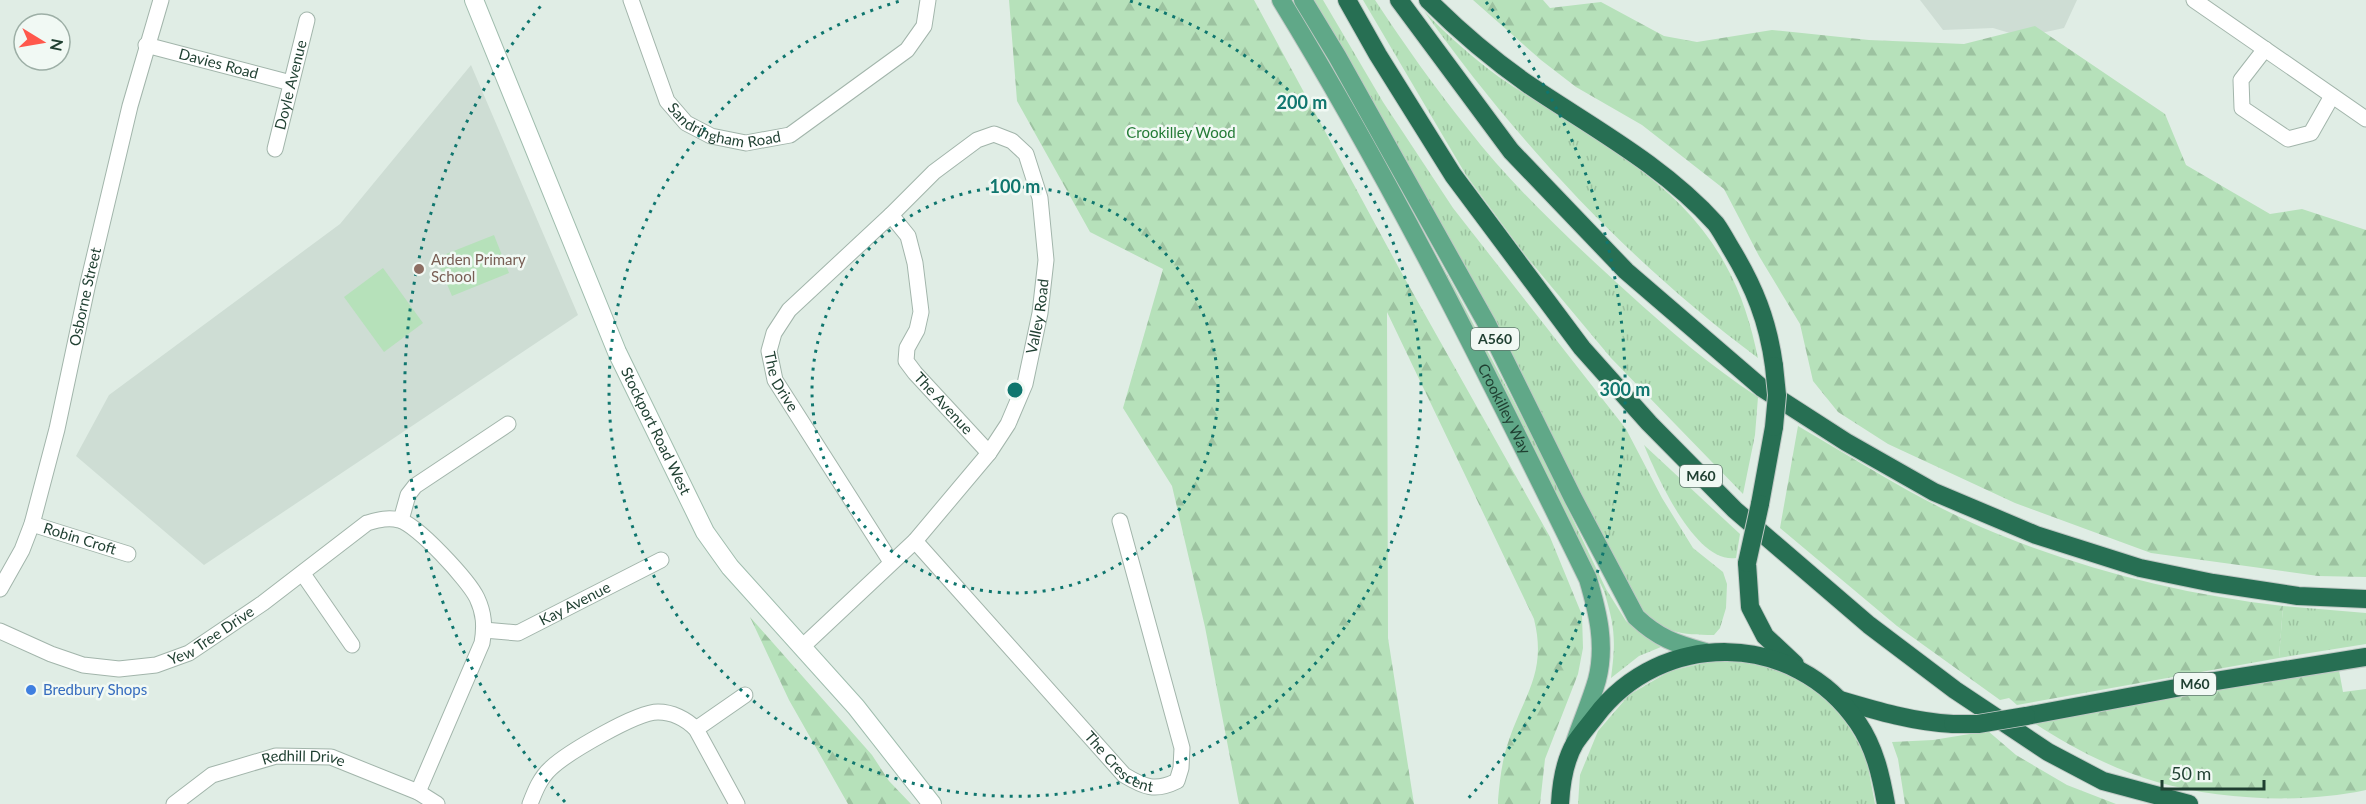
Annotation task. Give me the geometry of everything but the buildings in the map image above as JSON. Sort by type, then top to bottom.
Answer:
[{"type":"highway","name":"M60","points":[[1347,0],[1378,55],[1453,175],[1582,348],[1649,423],[1735,510],[1869,626],[1955,690],[2048,752],[2103,781],[2189,804]]},
{"type":"highway","points":[[1399,0],[1510,151],[1626,272],[1762,388],[1846,442],[1934,492],[2036,535],[2140,568],[2213,584],[2298,596],[2366,599]]},
{"type":"highway","points":[[1428,0],[1462,34],[1527,84],[1614,139],[1675,185],[1716,225],[1745,270],[1763,312],[1774,366],[1777,395],[1774,427],[1747,562],[1750,608],[1766,636],[1802,672]]},
{"type":"highway","name":"A560","points":[[1560,804],[1565,771],[1575,744],[1606,702],[1630,681],[1669,661],[1705,652],[1743,652],[1768,658],[1802,672],[1840,700],[1859,724],[1876,759],[1886,804]]},
{"type":"highway","name":"M60","points":[[1840,700],[1891,715],[1932,723],[1978,724],[2203,683],[2366,657]]},
{"type":"main road","name":"Stockport Road West","points":[[474,0],[617,352],[693,511],[730,567],[856,707],[932,804]]},
{"type":"main road","name":"Crookilley Way","points":[[1281,0],[1317,58],[1394,197],[1588,579],[1597,610],[1601,660],[1575,744]]},
{"type":"main road","name":"Crookilley Way","points":[[1303,0],[1349,76],[1488,324],[1573,498],[1636,617],[1651,632],[1669,641],[1705,652]]},
{"type":"street","name":"Osborne Street","points":[[0,589],[25,543],[32,524],[57,429],[88,283],[146,45],[160,0]]},
{"type":"street","name":"Sandringham Road","points":[[631,0],[667,101],[686,123],[711,136],[746,143],[790,135],[907,50],[924,26],[928,0]]},
{"type":"street","points":[[2194,0],[2216,6],[2265,49],[2366,119]]},
{"type":"street","name":"Doyle Avenue","points":[[275,149],[307,20]]},
{"type":"street","name":"Davies Road","points":[[146,45],[291,83]]},
{"type":"street","points":[[2265,49],[2241,80],[2242,108],[2288,139],[2311,133],[2332,96]]},
{"type":"street","name":"The Drive","points":[[891,562],[776,380],[769,351],[774,333],[789,310],[934,172],[977,140],[994,134],[1012,141]]},
{"type":"street","name":"Valley Road","points":[[891,562],[915,541],[989,453],[1008,424],[1025,384],[1040,313],[1046,260],[1040,198],[1026,154],[1012,141]]},
{"type":"street","name":"The Avenue","points":[[891,215],[908,236],[915,262],[921,312],[917,330],[907,348],[906,360],[915,373],[989,453]]},
{"type":"street","points":[[418,792],[478,653],[484,630],[482,611],[473,589],[420,532],[401,520],[408,495],[415,486],[508,424]]},
{"type":"street","name":"Yew Tree Drive","points":[[0,631],[83,665],[119,669],[156,665],[189,653],[303,574],[368,523],[386,519],[401,520]]},
{"type":"street","name":"The Crescent","points":[[915,541],[1124,775],[1142,786],[1164,788],[1177,781],[1181,768],[1182,748],[1120,521]]},
{"type":"street","name":"Robin Croft","points":[[32,524],[128,554]]},
{"type":"street","name":"Kay Avenue","points":[[484,630],[518,633],[661,560]]},
{"type":"street","points":[[801,647],[891,562]]},
{"type":"street","points":[[303,574],[352,645]]},
{"type":"street","points":[[696,729],[745,695]]},
{"type":"street","points":[[530,804],[539,783],[550,768],[637,717],[658,712],[677,716],[696,729],[737,804]]},
{"type":"street","name":"Redhill Drive","points":[[174,804],[194,798],[212,775],[276,756],[331,757],[418,792],[437,804]]},
{"type":"shaded area","points":[[1920,0],[2077,0],[2064,28],[2023,37],[1993,28],[1943,30]]},
{"type":"shaded area","name":"Arden Primary School","points":[[471,65],[578,315],[204,565],[76,456],[109,395],[340,224]]},
{"type":"green space","name":"Crookilley Wood","points":[[1009,0],[1254,0],[1400,270],[1550,537],[1582,615],[1583,648],[1578,674],[1545,759],[1540,804],[1498,804],[1507,747],[1536,668],[1538,654],[1534,619],[1387,312],[1388,638],[1414,804],[1239,804],[1205,627],[1172,486],[1123,408],[1163,269],[1090,232],[1017,101]]},
{"type":"green space","points":[[1287,0],[1293,0],[1454,287],[1545,461],[1606,589],[1626,621],[1661,647],[1639,656],[1611,678],[1614,634],[1604,591],[1529,439]]},
{"type":"green space","points":[[1313,0],[1323,0],[1383,102],[1453,208],[1626,429],[1662,498],[1693,548],[1723,572],[1727,584],[1726,608],[1720,628],[1714,635],[1682,633],[1664,628],[1639,608],[1451,243]]},
{"type":"green space","points":[[1363,0],[1375,0],[1420,66],[1485,150],[1544,214],[1674,334],[1723,373],[1758,397],[1755,435],[1743,494],[1611,358],[1525,255],[1466,175]]},
{"type":"green space","points":[[1473,0],[1543,0],[1550,8],[1601,2],[1664,36],[1697,42],[1772,30],[1869,40],[1964,44],[2035,26],[2165,114],[2186,165],[2270,214],[2302,209],[2366,230],[2366,577],[2318,576],[2151,553],[2015,503],[1888,444],[1838,412],[1813,381],[1800,324],[1759,256],[1724,189],[1642,125],[1576,87],[1541,60]]},
{"type":"green space","points":[[1424,11],[1479,62],[1624,158],[1654,180],[1681,205],[1705,233],[1731,275],[1745,310],[1758,358],[1664,282],[1578,198],[1497,107]]},
{"type":"green space","points":[[494,235],[509,273],[452,296],[436,258]]},
{"type":"green space","points":[[383,268],[423,323],[384,352],[344,297]]},
{"type":"green space","points":[[1798,426],[1934,504],[2017,542],[2091,567],[2167,587],[2283,606],[2279,658],[2017,705],[2009,698],[2000,700],[1897,626],[1780,528]]},
{"type":"green space","points":[[1644,445],[1740,534],[1736,558],[1721,556],[1706,547],[1692,533],[1668,496]]},
{"type":"green space","points":[[2283,606],[2366,613],[2366,644],[2279,658]]},
{"type":"green space","points":[[750,617],[872,755],[889,781],[911,804],[848,804],[789,700]]},
{"type":"green space","points":[[1716,660],[1763,664],[1807,683],[1842,715],[1866,756],[1875,804],[1578,804],[1580,775],[1598,731],[1629,695],[1670,671]]},
{"type":"green space","points":[[2338,665],[2343,692],[2366,689],[2366,790],[2315,797],[2261,798],[2182,788],[2141,777],[2109,764],[2063,741],[2034,723],[2096,712],[2099,707],[2248,685]]},
{"type":"green space","points":[[1988,731],[2016,755],[2067,785],[2116,804],[1905,804],[1898,759],[1892,742],[1933,740]]},
{"type":"place","name":"Arden Primary School","points":[[419,269]]},
{"type":"place","name":"Bredbury Shops","points":[[31,690]]}]
